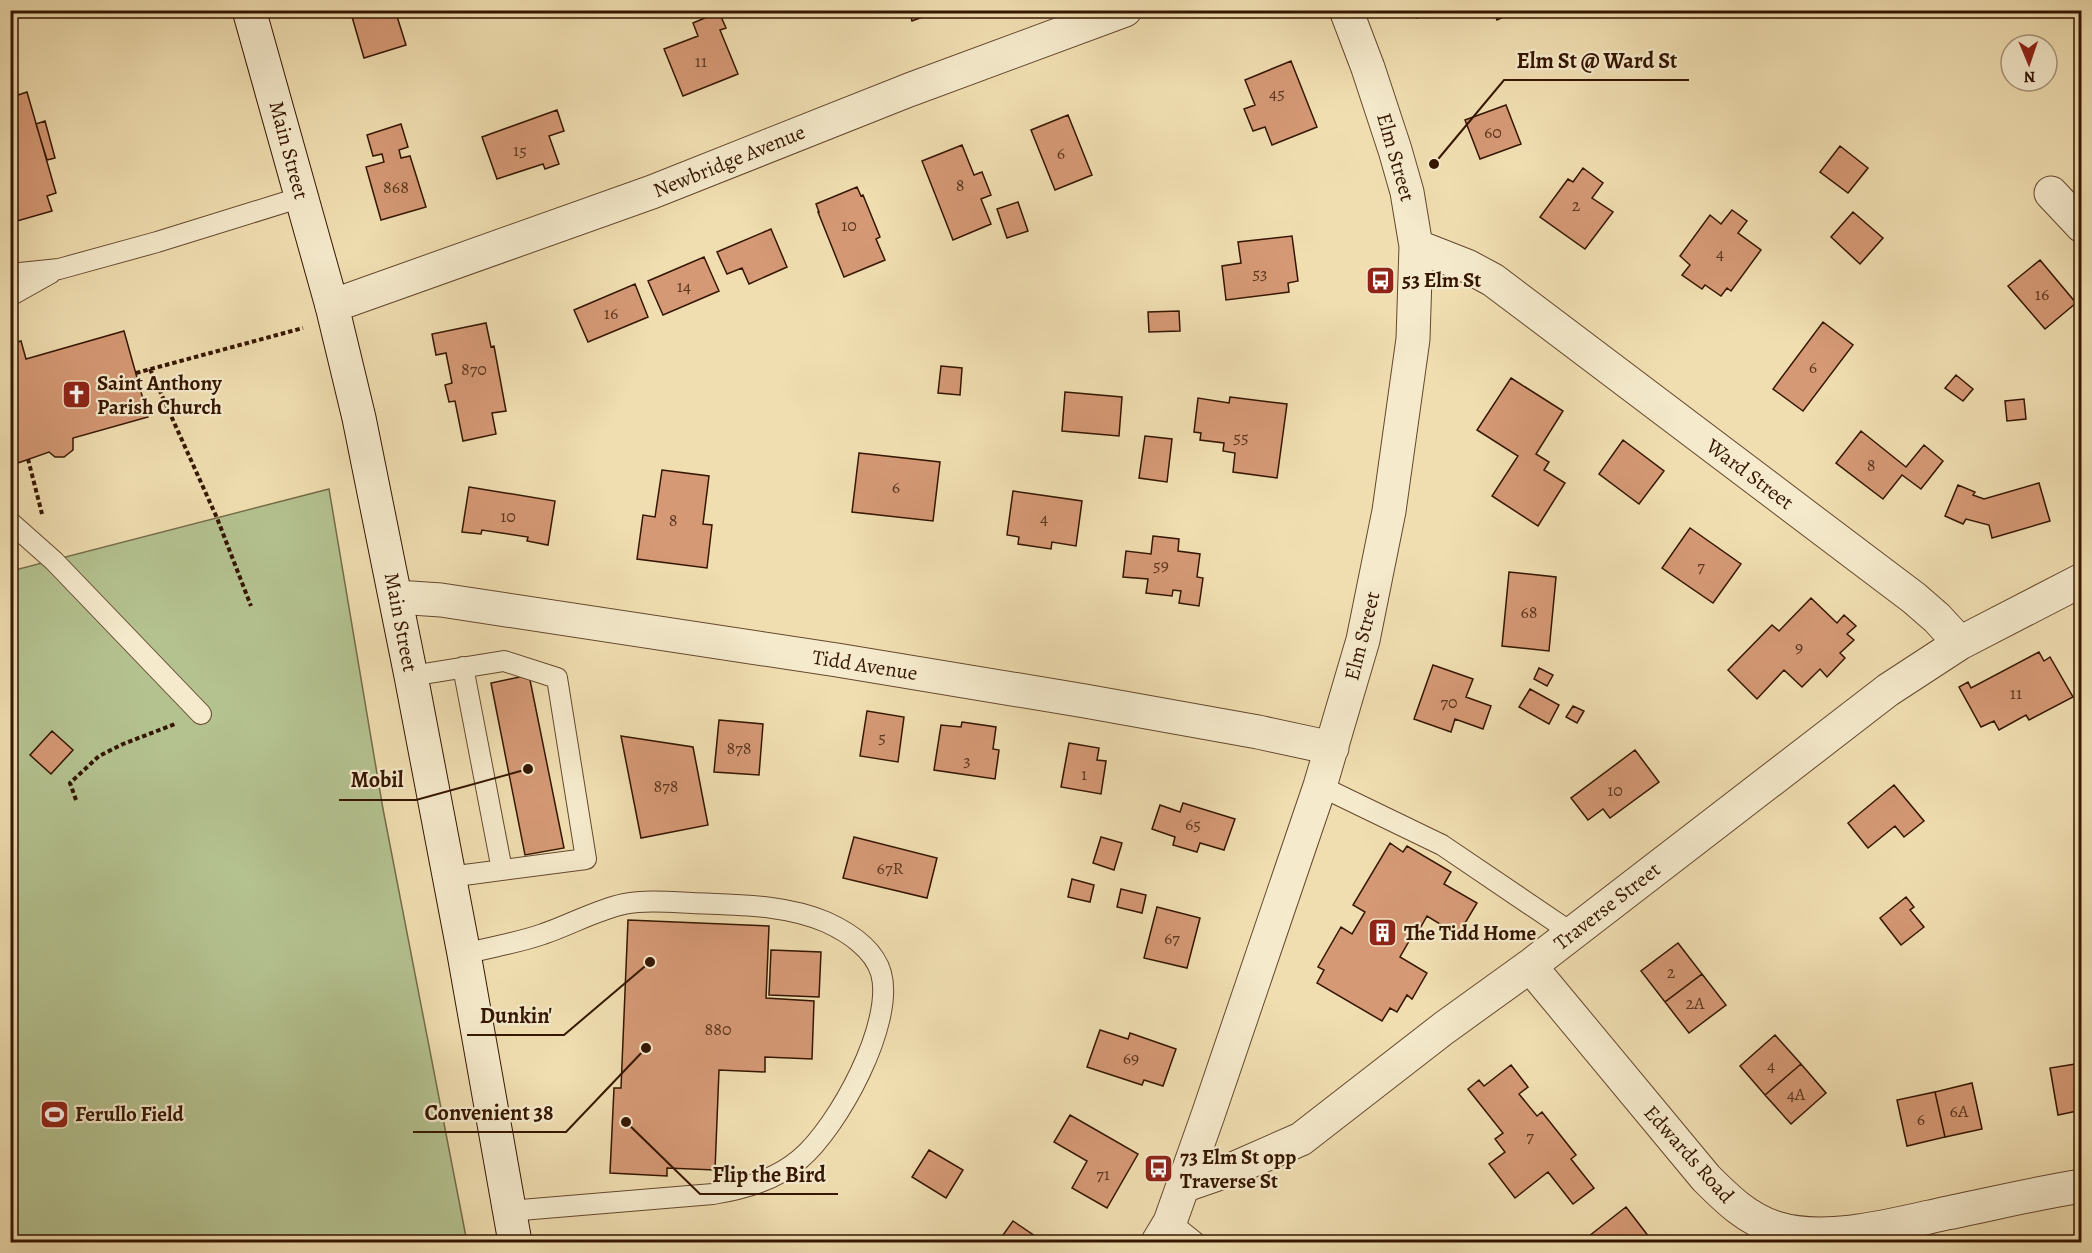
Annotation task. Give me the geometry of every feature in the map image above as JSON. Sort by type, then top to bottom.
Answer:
[{"type":"street","name":"Main Street","points":[[249,10],[302,196],[359,417],[464,954],[515,1242]]},
{"type":"street","name":"Newbridge Avenue","points":[[333,313],[652,192],[909,90],[1125,10]]},
{"type":"street","name":"Elm Street","points":[[1164,1232],[1183,1186],[1332,748],[1363,640],[1389,511],[1413,339],[1416,246],[1407,192],[1395,150],[1346,10]]},
{"type":"street","points":[[2051,193],[2082,226]]},
{"type":"street","name":"Ward Street","points":[[1416,246],[1467,266],[1493,280],[1914,598],[1938,618],[1960,643]]},
{"type":"street","points":[[1960,643],[2082,580]]},
{"type":"street","name":"Tidd Avenue","points":[[396,597],[441,600],[837,660],[1247,730],[1332,748]]},
{"type":"street","name":"Traverse Street","points":[[1183,1186],[1252,1162],[1301,1139],[1888,690],[1960,643]]},
{"type":"street","name":"Edwards Road","points":[[1530,966],[1713,1185],[1752,1218],[1801,1238],[1878,1227],[2082,1186]]},
{"type":"lane","points":[[10,274],[59,269],[158,242],[302,196]]},
{"type":"lane","points":[[10,296],[59,269]]},
{"type":"lane","points":[[10,522],[54,561],[201,714]]},
{"type":"lane","points":[[411,676],[504,661],[557,678],[586,860],[449,877]]},
{"type":"lane","points":[[463,667],[502,870]]},
{"type":"lane","points":[[1320,786],[1442,845],[1572,933]]},
{"type":"lane","points":[[464,954],[540,935],[627,904],[645,902],[736,904],[797,912],[827,922],[867,949],[881,973],[880,1017],[850,1094],[818,1141],[801,1158],[781,1172],[766,1181],[713,1194],[509,1211]]},
{"type":"lane","points":[[1164,1232],[1195,1242]]},
{"type":"path","points":[[136,373],[333,313]]},
{"type":"path","points":[[150,369],[217,518],[251,606]]},
{"type":"path","points":[[76,800],[70,783],[99,756],[123,744],[201,714]]},
{"type":"green space","name":"Ferullo Field","points":[[329,489],[383,809],[467,1242],[11,1242],[11,571]]},
{"type":"building","points":[[350,10],[395,10],[406,45],[364,58]]},
{"type":"building","points":[[909,10],[941,10],[912,21]]},
{"type":"building","points":[[1413,10],[1434,10],[1417,18]]},
{"type":"building","points":[[1493,10],[1519,10],[1497,20]]},
{"type":"building","points":[[719,12],[726,28],[720,30],[738,74],[683,96],[664,49],[698,36],[693,23]]},
{"type":"building","points":[[1291,61],[1317,127],[1272,145],[1265,127],[1253,131],[1244,109],[1255,105],[1245,80]]},
{"type":"building","points":[[14,79],[18,95],[27,92],[56,193],[47,196],[52,211],[10,223],[10,80]]},
{"type":"building","points":[[1506,105],[1521,144],[1480,159],[1465,120]]},
{"type":"building","points":[[557,110],[564,131],[549,136],[559,164],[545,169],[543,164],[497,179],[482,137]]},
{"type":"building","points":[[1068,115],[1092,175],[1055,190],[1031,130]]},
{"type":"building","points":[[45,121],[55,158],[47,160],[36,124]]},
{"type":"building","points":[[401,124],[408,147],[399,150],[401,158],[410,156],[426,207],[381,220],[366,167],[384,162],[382,154],[373,156],[367,135]]},
{"type":"building","points":[[962,145],[974,175],[982,172],[991,195],[981,199],[991,224],[953,240],[922,161]]},
{"type":"building","points":[[1840,146],[1868,168],[1848,193],[1820,172]]},
{"type":"building","points":[[1583,168],[1603,183],[1592,198],[1613,212],[1585,249],[1540,217],[1568,179],[1573,182]]},
{"type":"building","points":[[857,187],[861,196],[863,195],[880,237],[876,239],[885,260],[844,277],[816,204]]},
{"type":"building","points":[[1018,202],[1028,231],[1007,238],[997,209]]},
{"type":"building","points":[[1732,210],[1747,221],[1738,233],[1761,250],[1731,291],[1727,288],[1721,296],[1705,285],[1702,289],[1682,275],[1690,265],[1680,256],[1710,215],[1721,224]]},
{"type":"building","points":[[1853,212],[1883,238],[1860,264],[1831,237]]},
{"type":"building","points":[[771,229],[787,267],[749,284],[742,268],[727,274],[717,252]]},
{"type":"building","points":[[1292,236],[1298,281],[1288,283],[1289,292],[1226,300],[1222,266],[1241,263],[1238,242]]},
{"type":"building","points":[[704,257],[719,291],[663,315],[648,281]]},
{"type":"building","points":[[2040,260],[2076,303],[2045,329],[2008,286]]},
{"type":"building","points":[[635,284],[648,317],[588,342],[574,310]]},
{"type":"building","points":[[1179,311],[1180,331],[1149,332],[1148,312]]},
{"type":"building","points":[[1823,322],[1853,345],[1803,411],[1773,389]]},
{"type":"building","points":[[486,323],[491,347],[494,346],[506,411],[492,413],[496,434],[463,441],[455,401],[449,402],[445,385],[452,383],[446,353],[436,355],[432,334]]},
{"type":"building","name":"Saint Anthony Parish Church","points":[[124,331],[148,417],[73,438],[73,450],[64,457],[55,457],[49,452],[18,463],[16,455],[10,457],[10,344],[21,341],[26,359]]},
{"type":"building","points":[[941,366],[962,368],[960,395],[938,393]]},
{"type":"building","points":[[1956,375],[1973,389],[1963,401],[1945,388]]},
{"type":"building","points":[[1511,378],[1563,411],[1536,454],[1549,462],[1544,470],[1565,483],[1538,526],[1492,496],[1518,456],[1477,430]]},
{"type":"building","points":[[1065,392],[1122,397],[1119,436],[1062,431]]},
{"type":"building","points":[[1230,397],[1287,404],[1277,478],[1233,472],[1235,453],[1223,451],[1224,443],[1200,440],[1201,433],[1194,432],[1198,398],[1229,403]]},
{"type":"building","points":[[2024,399],[2026,419],[2007,421],[2005,401]]},
{"type":"building","points":[[1861,431],[1906,467],[1924,445],[1943,461],[1921,489],[1902,475],[1883,499],[1836,463]]},
{"type":"building","points":[[1145,436],[1172,439],[1167,482],[1139,478]]},
{"type":"building","points":[[1623,440],[1664,471],[1639,504],[1599,474]]},
{"type":"building","points":[[859,453],[940,462],[933,521],[852,512]]},
{"type":"building","points":[[662,470],[709,476],[703,524],[712,525],[707,568],[637,559],[643,515],[655,517]]},
{"type":"building","points":[[2039,483],[2050,521],[1992,538],[1989,525],[1966,519],[1963,524],[1945,516],[1958,485],[1975,492],[1973,495],[1984,499]]},
{"type":"building","points":[[469,487],[555,501],[548,545],[527,541],[528,537],[482,530],[481,534],[462,532]]},
{"type":"building","points":[[1013,491],[1082,501],[1076,546],[1052,542],[1051,549],[1018,544],[1019,537],[1007,535]]},
{"type":"building","points":[[1690,528],[1741,564],[1713,603],[1662,568]]},
{"type":"building","points":[[1153,536],[1179,539],[1178,551],[1200,554],[1197,577],[1203,578],[1199,606],[1179,603],[1181,591],[1173,590],[1172,596],[1146,593],[1148,579],[1123,577],[1126,551],[1151,554]]},
{"type":"building","points":[[1509,572],[1556,577],[1549,651],[1502,646]]},
{"type":"building","points":[[1811,598],[1837,623],[1844,615],[1856,626],[1847,634],[1854,640],[1840,653],[1845,658],[1827,677],[1820,669],[1802,687],[1784,670],[1757,699],[1728,670],[1772,625],[1779,631]]},
{"type":"building","points":[[2039,652],[2044,661],[2050,657],[2073,697],[2029,720],[2026,715],[1999,730],[1994,721],[1981,727],[1959,687],[1968,682],[1971,688]]},
{"type":"building","points":[[1433,665],[1473,679],[1466,697],[1491,706],[1483,729],[1455,719],[1451,732],[1414,719]]},
{"type":"building","points":[[1539,668],[1553,675],[1547,686],[1534,679]]},
{"type":"building","points":[[529,675],[564,848],[525,855],[491,683]]},
{"type":"building","points":[[1530,689],[1559,705],[1549,724],[1519,707]]},
{"type":"building","points":[[1573,706],[1584,711],[1577,723],[1566,717]]},
{"type":"building","points":[[867,711],[904,717],[898,762],[860,756]]},
{"type":"building","points":[[719,720],[763,724],[759,775],[714,772]]},
{"type":"building","points":[[962,722],[996,727],[993,749],[999,750],[995,779],[934,770],[941,725],[961,727]]},
{"type":"building","points":[[52,731],[73,750],[51,774],[30,755]]},
{"type":"building","points":[[621,736],[693,747],[708,825],[641,838]]},
{"type":"building","points":[[1069,743],[1099,748],[1097,760],[1106,761],[1101,794],[1061,787]]},
{"type":"building","points":[[1635,750],[1659,782],[1610,818],[1603,809],[1588,820],[1571,798]]},
{"type":"building","points":[[1894,785],[1924,821],[1904,837],[1895,826],[1868,848],[1848,823]]},
{"type":"building","points":[[1183,803],[1235,819],[1224,850],[1200,843],[1197,852],[1173,845],[1175,837],[1152,829],[1160,805],[1180,812]]},
{"type":"building","points":[[854,837],[937,858],[927,898],[843,878]]},
{"type":"building","points":[[1101,837],[1122,843],[1114,870],[1093,863]]},
{"type":"building","name":"The Tidd Home","points":[[1390,843],[1403,852],[1407,846],[1451,872],[1444,884],[1477,903],[1458,935],[1427,916],[1400,957],[1427,973],[1412,999],[1407,995],[1397,1012],[1390,1008],[1382,1021],[1317,983],[1324,970],[1318,967],[1341,927],[1352,934],[1365,912],[1353,905]]},
{"type":"building","points":[[1072,879],[1094,885],[1090,902],[1068,897]]},
{"type":"building","points":[[1121,889],[1146,895],[1142,913],[1117,907]]},
{"type":"building","points":[[1906,897],[1914,907],[1910,910],[1924,927],[1901,945],[1880,918]]},
{"type":"building","points":[[1157,907],[1200,918],[1187,968],[1144,958]]},
{"type":"building","points":[[628,920],[769,926],[766,998],[814,1001],[812,1059],[765,1057],[765,1072],[719,1070],[715,1170],[667,1168],[667,1176],[610,1173],[614,1088],[621,1088]]},
{"type":"building","points":[[1678,943],[1702,974],[1665,1002],[1641,971]]},
{"type":"building","points":[[771,950],[821,952],[819,997],[769,995]]},
{"type":"building","points":[[1702,974],[1726,1005],[1689,1033],[1665,1002]]},
{"type":"building","points":[[1100,1030],[1128,1039],[1130,1033],[1176,1049],[1163,1086],[1144,1080],[1142,1085],[1087,1067]]},
{"type":"building","points":[[1775,1035],[1801,1064],[1765,1095],[1740,1066]]},
{"type":"building","points":[[2082,1063],[2082,1110],[2058,1115],[2050,1068]]},
{"type":"building","points":[[1801,1064],[1826,1093],[1791,1124],[1765,1095]]},
{"type":"building","points":[[1511,1065],[1528,1087],[1519,1094],[1537,1116],[1542,1112],[1576,1155],[1571,1159],[1594,1188],[1573,1204],[1548,1172],[1515,1198],[1489,1164],[1505,1152],[1495,1139],[1503,1133],[1468,1089],[1479,1080],[1484,1086]]},
{"type":"building","points":[[1972,1083],[1982,1129],[1945,1137],[1935,1092]]},
{"type":"building","points":[[1935,1092],[1945,1137],[1907,1146],[1897,1100]]},
{"type":"building","points":[[1070,1115],[1138,1154],[1107,1208],[1072,1188],[1087,1161],[1054,1142]]},
{"type":"building","points":[[929,1150],[963,1170],[946,1198],[912,1177]]},
{"type":"building","points":[[1626,1207],[1649,1237],[1643,1242],[1594,1242],[1589,1236]]},
{"type":"building","points":[[1013,1221],[1044,1242],[998,1242]]},
{"type":"place","name":"Elm St @ Ward St","points":[[1434,164]]},
{"type":"place","name":"53 Elm St","points":[[1381,280]]},
{"type":"place","name":"Saint Anthony Parish Church","points":[[76,395]]},
{"type":"place","name":"Mobil","points":[[528,769]]},
{"type":"place","name":"The Tidd Home","points":[[1383,933]]},
{"type":"place","name":"Dunkin'","points":[[650,962]]},
{"type":"place","name":"Convenient 38","points":[[646,1048]]},
{"type":"place","name":"Ferullo Field","points":[[54,1114]]},
{"type":"place","name":"Flip the Bird","points":[[626,1122]]},
{"type":"place","name":"73 Elm St opp Traverse St","points":[[1159,1169]]}]
